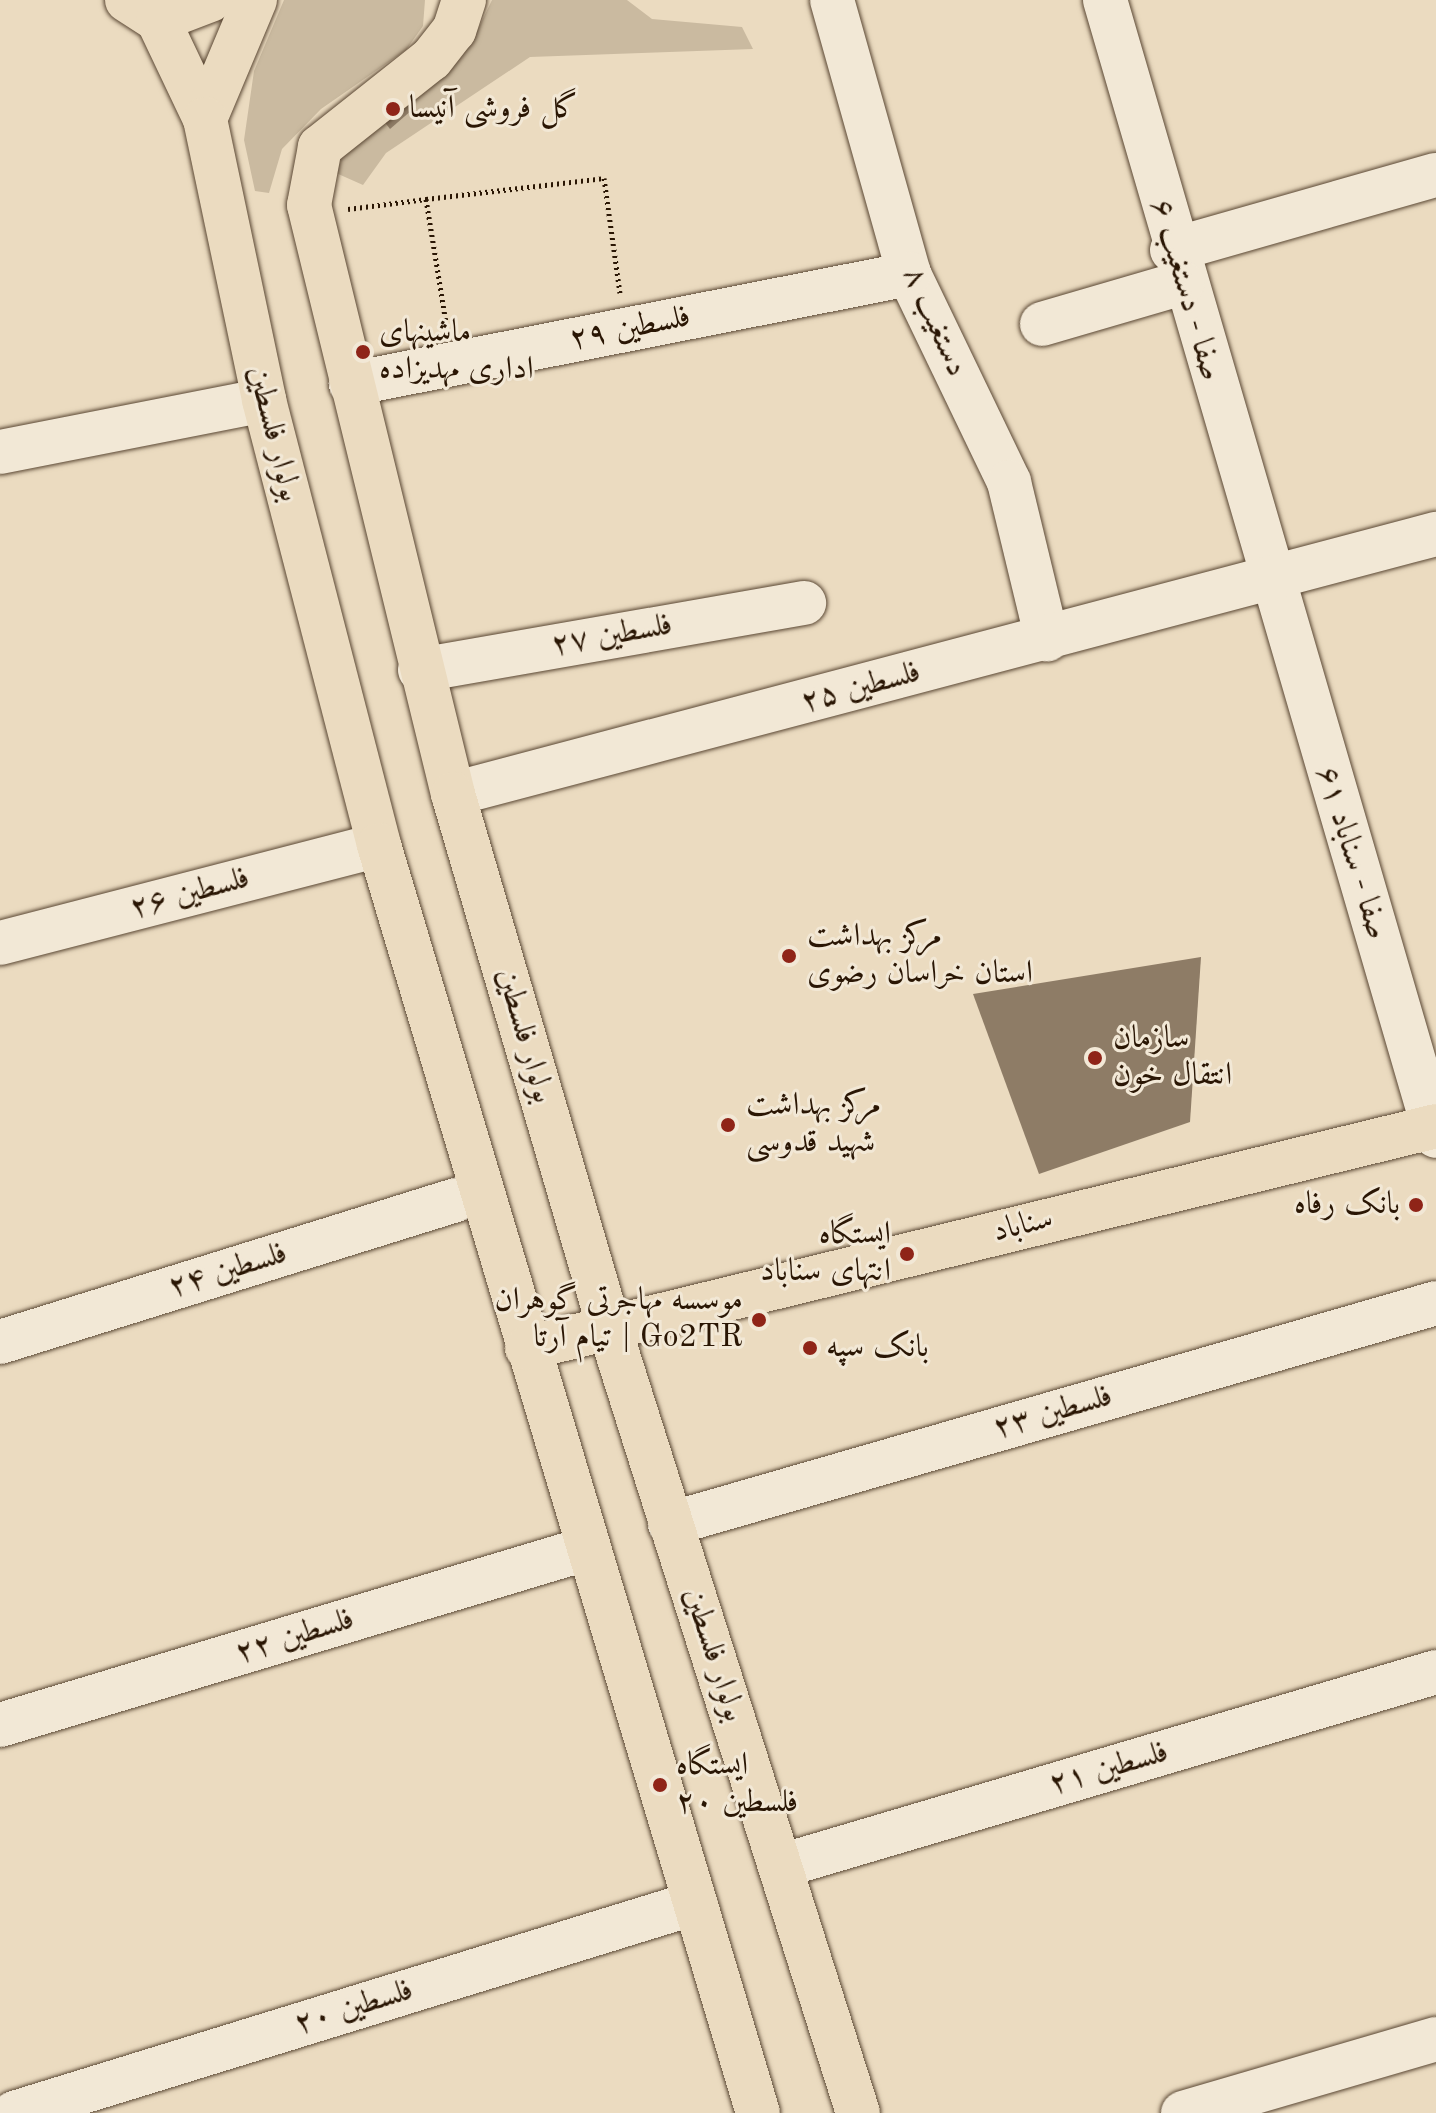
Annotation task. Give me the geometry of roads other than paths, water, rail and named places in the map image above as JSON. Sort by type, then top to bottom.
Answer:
[{"type":"main road","points":[[143,10],[210,0]]},
{"type":"main road","points":[[205,119],[255,0]]},
{"type":"main road","name":"بولوار فلسطین","points":[[464,0],[454,30],[431,59],[320,147],[311,214],[420,670],[453,794],[609,1327],[858,2113]]},
{"type":"main road","name":"بولوار فلسطین","points":[[143,10],[205,119],[264,400],[379,845],[758,2113]]},
{"type":"main road","name":"سناباد","points":[[527,1348],[1435,1129]]},
{"type":"street","name":"دستغیب ۸","points":[[832,0],[909,274],[1009,482],[1047,639]]},
{"type":"street","name":"صفا - دستغیب ۶","points":[[1105,0],[1177,266],[1268,579]]},
{"type":"street","points":[[1042,324],[1177,266],[1436,175]]},
{"type":"street","name":"فلسطین ۲۹","points":[[351,384],[909,274]]},
{"type":"street","points":[[0,452],[264,400]]},
{"type":"street","name":"فلسطین ۲۵","points":[[453,794],[1436,534]]},
{"type":"street","name":"صفا - سناباد ۶۱","points":[[1268,579],[1435,1129]]},
{"type":"street","name":"فلسطین ۲۷","points":[[420,670],[804,603]]},
{"type":"street","name":"فلسطین ۲۶","points":[[0,943],[379,845]]},
{"type":"street","name":"فلسطین ۲۴","points":[[0,1342],[456,1200]]},
{"type":"street","name":"فلسطین ۲۳","points":[[670,1524],[1436,1303]]},
{"type":"street","name":"فلسطین ۲۲","points":[[0,1725],[589,1548]]},
{"type":"street","name":"فلسطین ۲۱","points":[[781,1866],[1436,1672]]},
{"type":"street","name":"فلسطین ۲۰","points":[[14,2113],[695,1903]]},
{"type":"street","points":[[1183,2113],[1436,2039]]},
{"type":"place","name":"گل فروشی آنیسا","points":[[393,109]]},
{"type":"place","name":"ماشینهای اداری مهدیزاده","points":[[363,352]]},
{"type":"place","name":"مرکز بهداشت استان خراسان رضوی","points":[[789,956]]},
{"type":"place","name":"سازمان انتقال خون","points":[[1095,1058]]},
{"type":"place","name":"مرکز بهداشت شهید قدوسی","points":[[728,1125]]},
{"type":"place","name":"بانک رفاه","points":[[1416,1205]]},
{"type":"place","name":"ايستگاه انتهای سناباد","points":[[907,1254]]},
{"type":"place","name":"موسسه مهاجرتی گوهران تیام آرتا | Go2TR","points":[[759,1320]]},
{"type":"place","name":"بانک سپه","points":[[810,1348]]},
{"type":"place","name":"ایستگاه فلسطین ٢۰","points":[[660,1785]]}]
